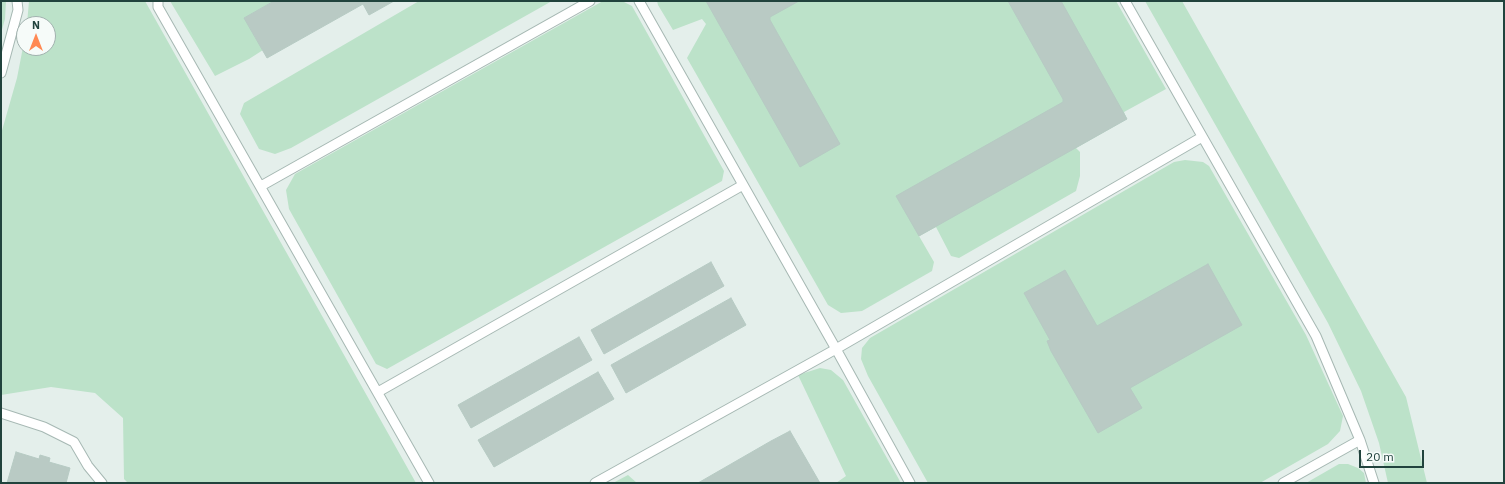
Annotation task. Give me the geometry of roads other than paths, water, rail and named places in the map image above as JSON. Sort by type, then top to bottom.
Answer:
[{"type":"lane","points":[[1,73],[18,10],[17,1]]},
{"type":"lane","points":[[158,1],[158,7],[429,483]]},
{"type":"lane","points":[[261,186],[590,1]]},
{"type":"lane","points":[[639,1],[910,483]]},
{"type":"lane","points":[[1125,1],[1316,336],[1360,440],[1374,483]]},
{"type":"lane","points":[[595,483],[836,349],[1202,137]]},
{"type":"lane","points":[[378,392],[743,185]]},
{"type":"lane","points":[[1,413],[44,427],[74,442],[88,466],[102,483]]},
{"type":"lane","points":[[1283,483],[1360,440]]}]
